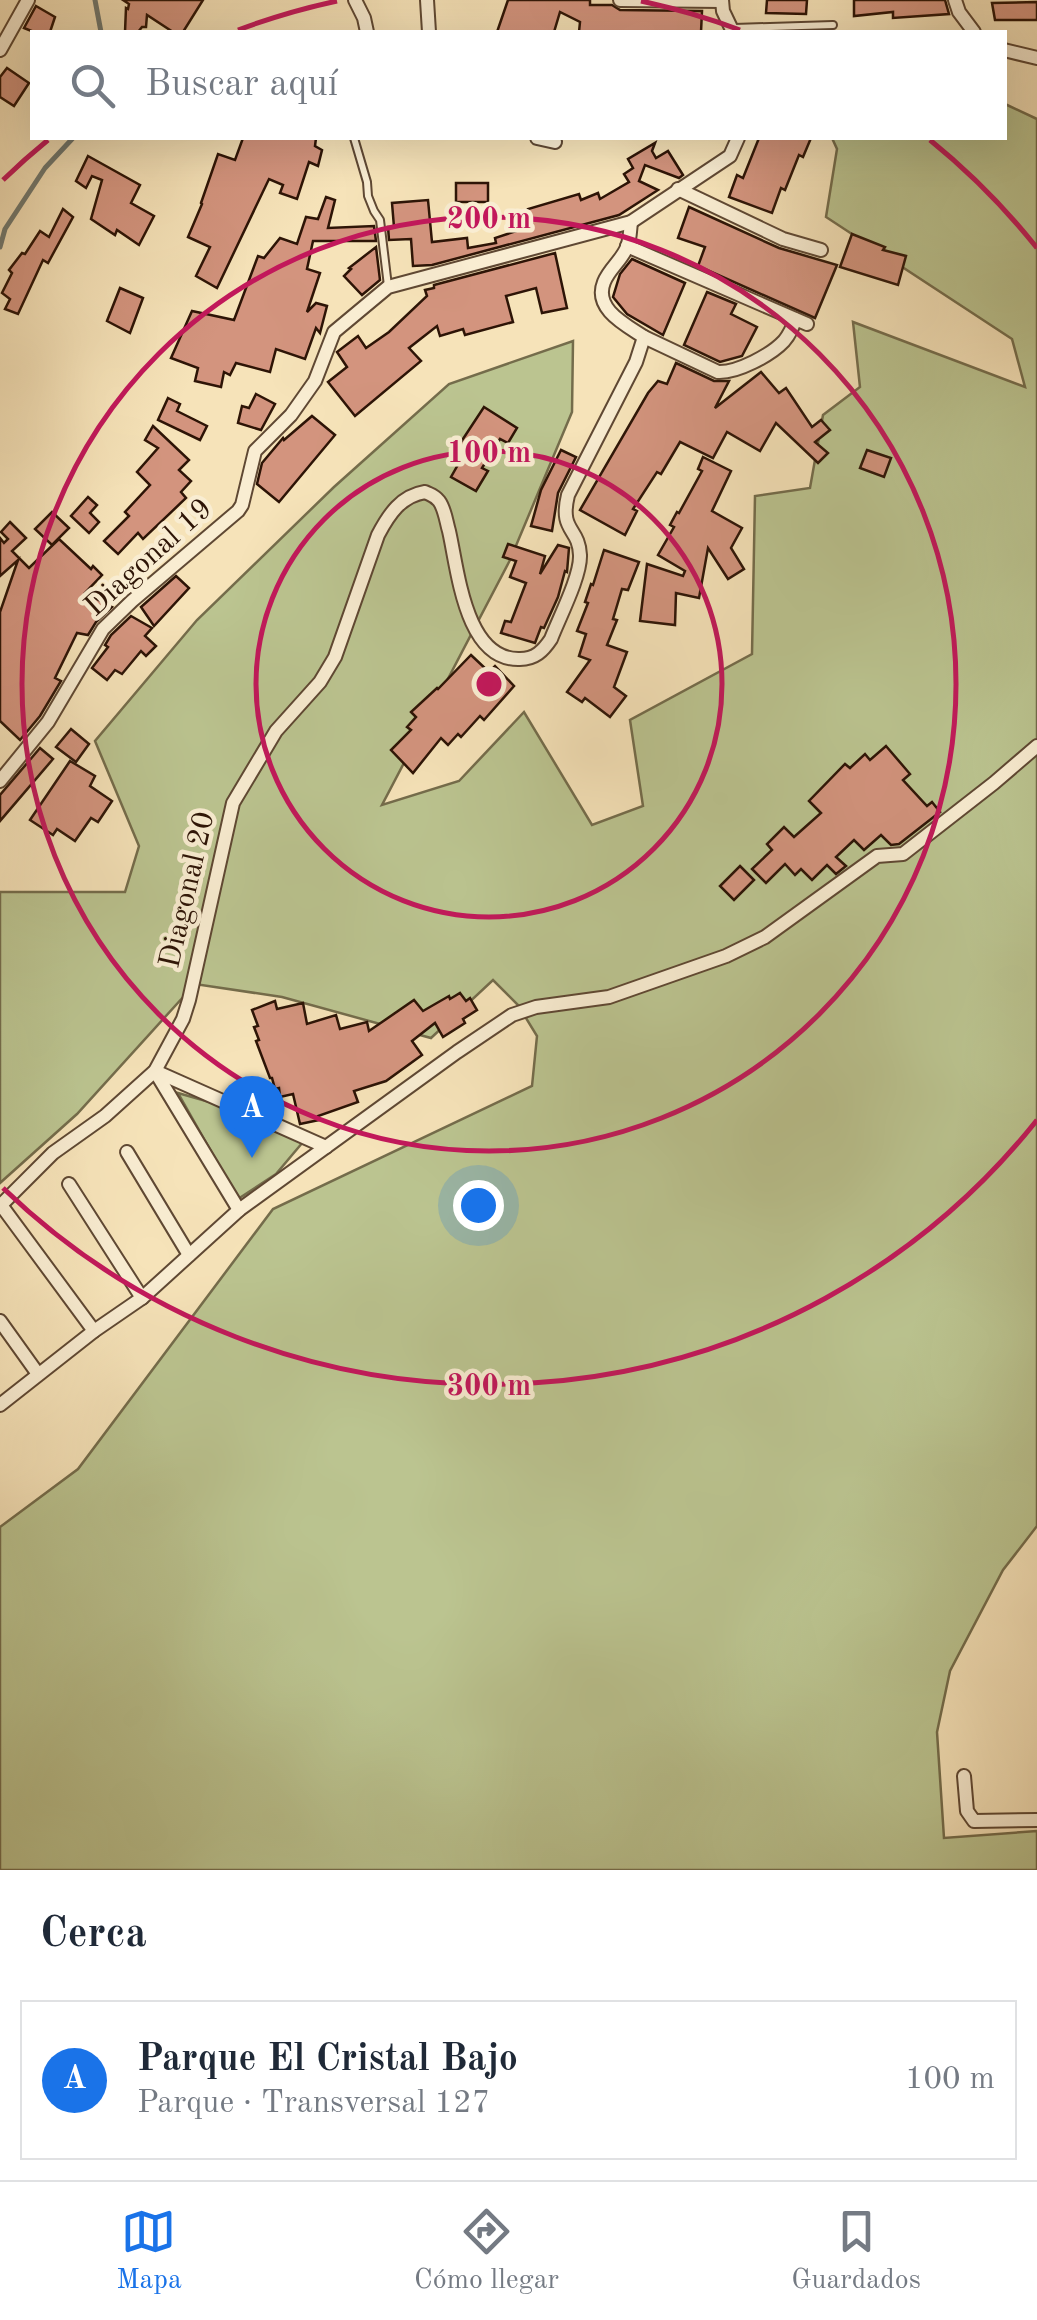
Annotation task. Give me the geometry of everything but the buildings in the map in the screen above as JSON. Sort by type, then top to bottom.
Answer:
[{"type":"street","points":[[0,50],[28,0]]},
{"type":"street","points":[[355,0],[366,30]]},
{"type":"street","points":[[427,0],[430,30]]},
{"type":"street","points":[[620,0],[722,0],[732,30]]},
{"type":"street","points":[[955,0],[972,30]]},
{"type":"street","points":[[1007,51],[1037,58]]},
{"type":"street","points":[[546,140],[555,142]]},
{"type":"street","name":"Diagonal 19","points":[[0,781],[48,722],[103,629],[238,511],[256,451],[291,416],[315,381],[334,332],[388,288],[631,222],[730,156],[737,140]]},
{"type":"street","points":[[678,189],[783,239],[821,250]]},
{"type":"street","points":[[628,246],[801,322],[783,342],[741,369],[726,373],[644,337],[612,315],[603,300],[604,282],[628,246],[631,222]]},
{"type":"street","name":"Diagonal 20","points":[[0,1205],[53,1153],[106,1116],[155,1071],[190,1000],[233,803],[276,731],[320,682],[335,657],[378,535],[399,504],[408,496],[425,492],[440,502],[468,617],[492,650],[511,659],[534,657],[544,650],[580,560],[579,547],[564,518],[568,495],[636,362],[644,337]]},
{"type":"street","points":[[0,1405],[142,1298],[239,1210],[512,1015],[536,1007],[609,997],[726,956],[765,936],[877,856],[903,854],[1037,746]]},
{"type":"street","points":[[155,1071],[326,1147]]},
{"type":"street","points":[[155,1071],[239,1210]]},
{"type":"street","points":[[127,1152],[189,1255]]},
{"type":"street","points":[[69,1184],[142,1298]]},
{"type":"street","points":[[0,1205],[94,1331]]},
{"type":"street","points":[[0,1321],[38,1374]]},
{"type":"street","points":[[964,1776],[967,1811],[974,1821],[1037,1820]]},
{"type":"lane","points":[[732,30],[832,25]]},
{"type":"lane","points":[[355,140],[368,196],[380,220],[388,288]]},
{"type":"green space","points":[[1007,105],[1037,119],[1037,1526],[1003,1570],[950,1671],[937,1732],[944,1838],[1037,1831],[1037,1870],[0,1870],[0,1527],[78,1469],[273,1209],[532,1086],[537,1036],[518,1005],[493,980],[431,1038],[282,997],[195,984],[77,1114],[0,1183],[0,892],[125,892],[139,846],[95,741],[197,620],[334,487],[449,384],[573,341],[572,412],[510,560],[382,805],[459,781],[524,712],[592,825],[643,806],[630,720],[752,654],[755,496],[810,488],[823,415],[860,387],[853,322],[1025,387],[1012,339],[826,217],[837,149],[833,140],[1007,140]]},
{"type":"green space","points":[[178,1093],[227,1107],[303,1142],[276,1174],[238,1199]]},
{"type":"waterway","points":[[95,0],[101,30]]},
{"type":"waterway","points":[[0,247],[5,229],[45,168],[71,140]]},
{"type":"place","name":"Parque El Cristal Bajo","points":[[252,1158]]}]
